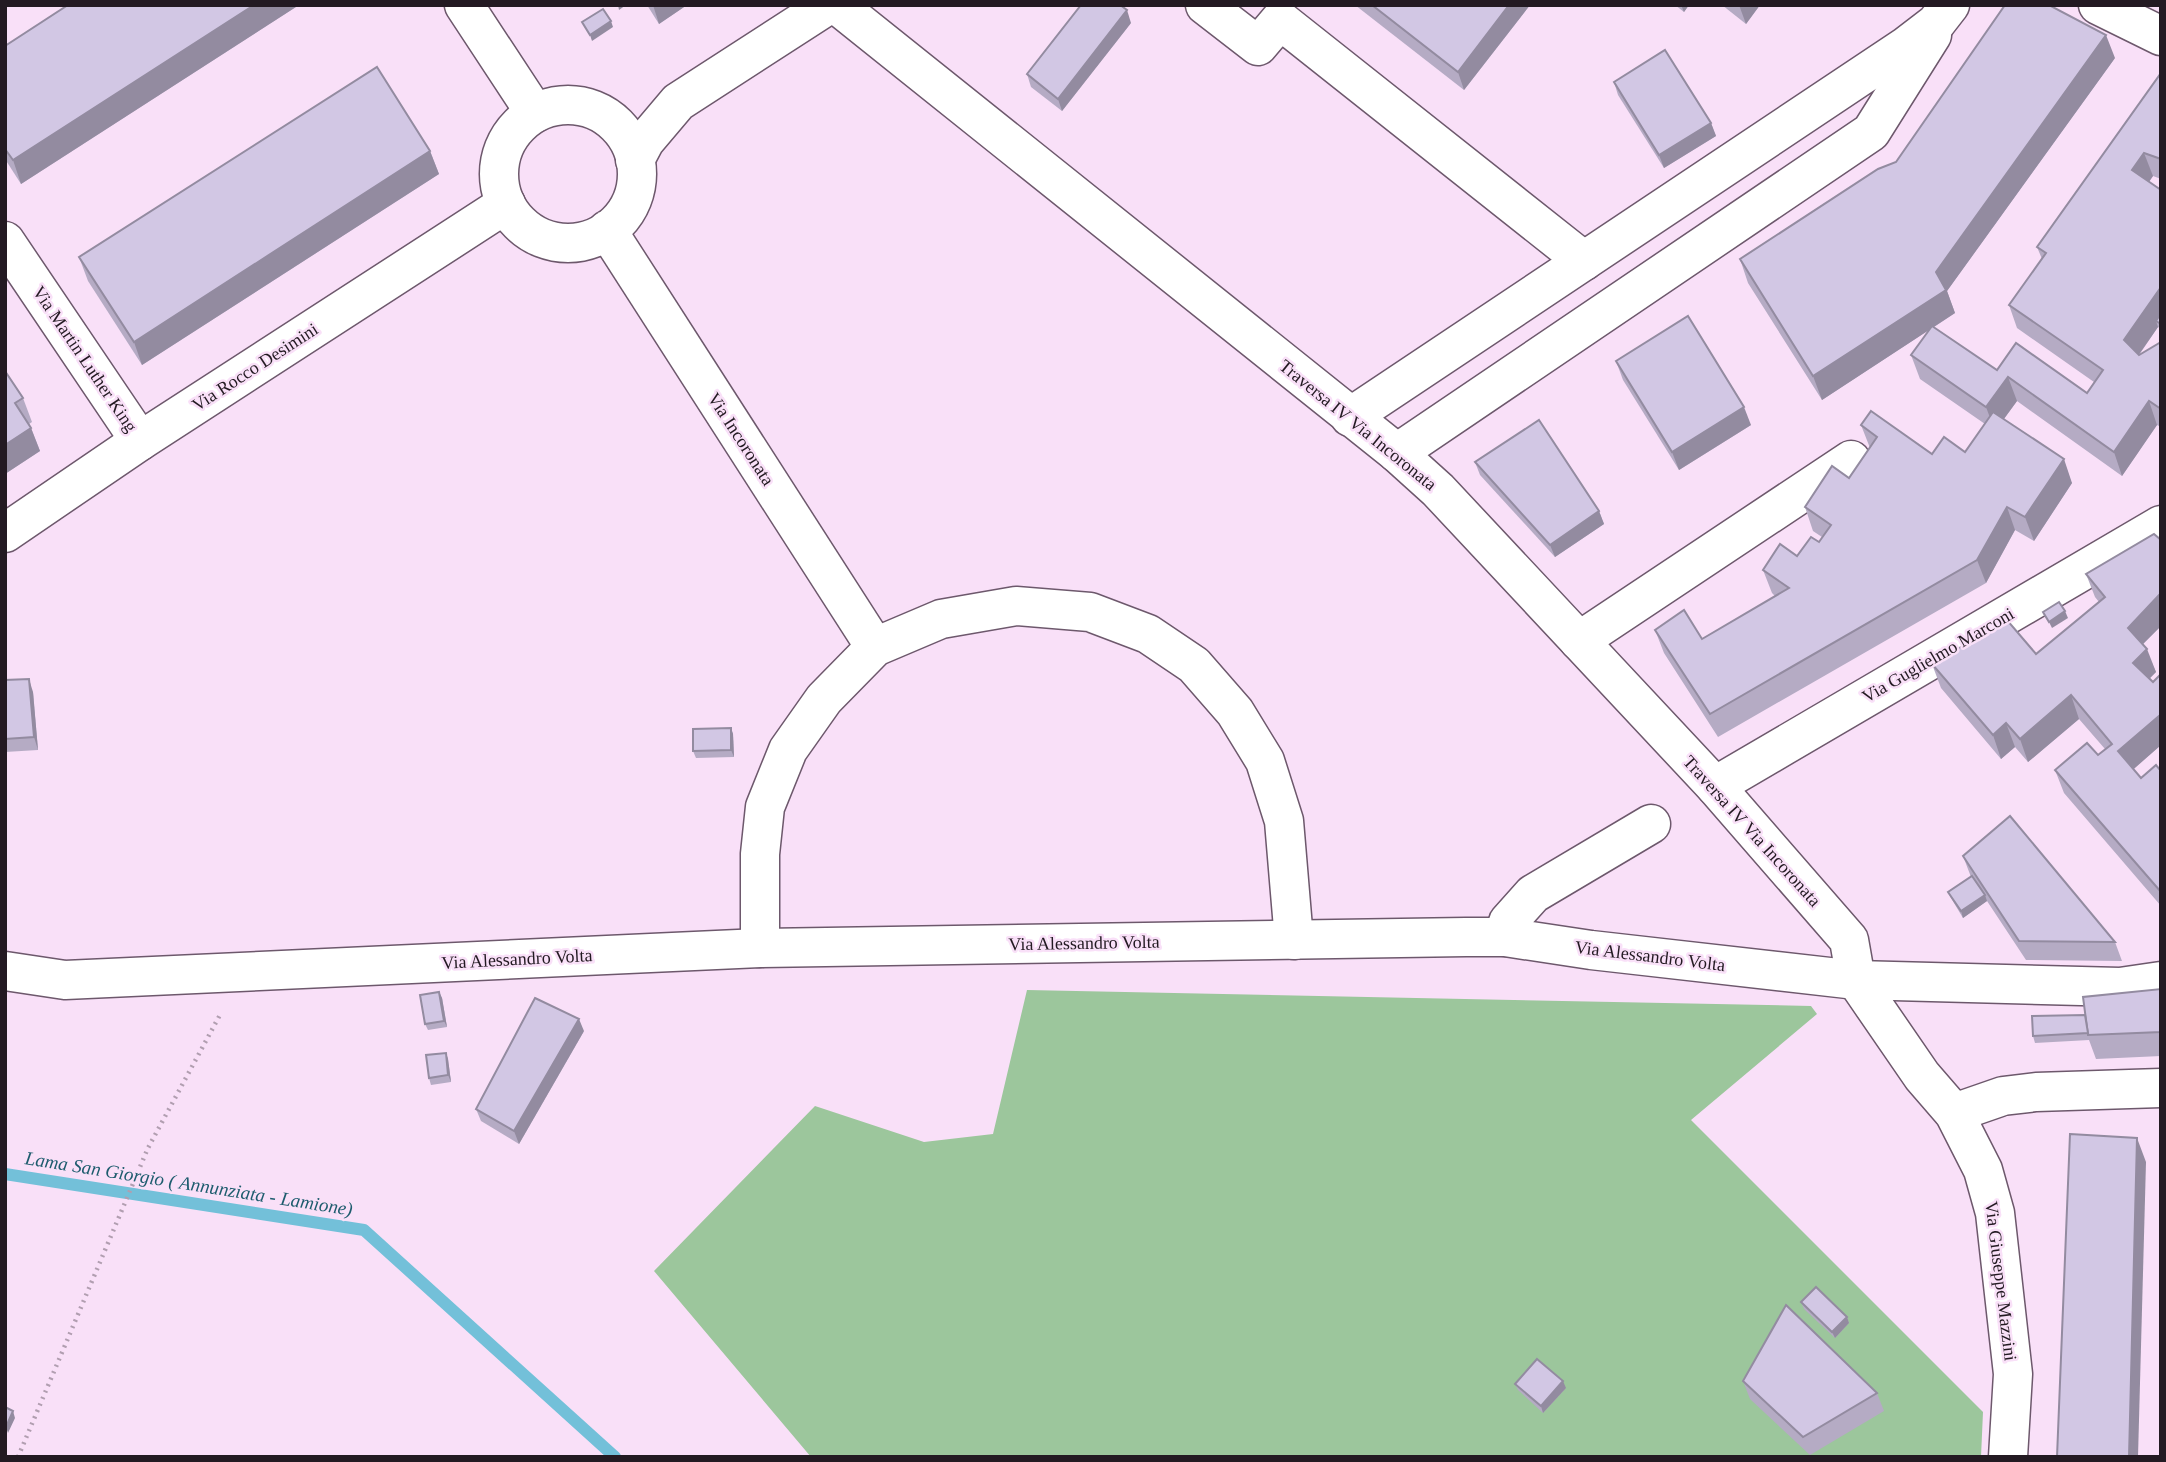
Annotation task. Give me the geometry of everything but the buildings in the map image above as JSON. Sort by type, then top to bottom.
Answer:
[{"type":"street","points":[[464,5],[535,113]]},
{"type":"street","points":[[635,160],[645,141],[678,102],[828,5]]},
{"type":"street","name":"Traversa IV Via Incoronata","points":[[837,5],[1397,453],[1438,490],[1715,786],[1849,940],[1856,980]]},
{"type":"street","points":[[1205,5],[1258,46],[1280,20],[1584,261]]},
{"type":"street","points":[[2098,5],[2161,36]]},
{"type":"street","points":[[1350,417],[1906,46],[1942,14]]},
{"type":"street","points":[[1397,453],[1871,132],[1930,42],[1942,14]]},
{"type":"street","points":[[600,113],[617,125],[629,141],[637,180],[632,200],[622,217],[590,240],[571,243],[552,241],[533,234],[518,222],[506,204],[499,185],[499,164],[506,144],[518,126],[535,113],[556,106],[579,106],[600,113],[626,114],[678,102]]},
{"type":"street","name":"Via Rocco Desimini","points":[[5,533],[141,441],[506,204]]},
{"type":"street","name":"Via Incoronata","points":[[607,230],[875,647]]},
{"type":"street","name":"Via Martin Luther King","points":[[5,242],[141,441]]},
{"type":"street","points":[[1579,641],[1851,460]]},
{"type":"street","name":"Via Guglielmo Marconi","points":[[1715,786],[2161,524]]},
{"type":"street","points":[[760,948],[760,854],[765,807],[788,750],[824,699],[875,647],[941,619],[1016,606],[1090,612],[1148,634],[1194,665],[1235,712],[1265,761],[1284,821],[1294,940]]},
{"type":"street","points":[[1505,937],[1508,922],[1533,894],[1651,824]]},
{"type":"street","name":"Via Alessandro Volta","points":[[5,971],[65,980],[760,948],[1505,937],[1591,950],[1856,980],[2120,987],[2161,981]]},
{"type":"street","name":"Via Giuseppe Mazzini","points":[[1856,980],[1922,1076],[1954,1113],[1983,1170],[1995,1213],[2013,1374],[2008,1457]]},
{"type":"street","points":[[1954,1113],[2003,1096],[2036,1092],[2161,1088]]},
{"type":"path","points":[[18,1457],[148,1148],[242,972]]},
{"type":"green space","points":[[1027,990],[1811,1006],[1817,1014],[1691,1120],[1983,1412],[1981,1457],[811,1457],[654,1271],[815,1106],[924,1142],[993,1134]]},
{"type":"waterway","name":"Lama San Giorgio ( Annunziata - Lamione)","points":[[5,1174],[364,1230],[615,1457]]}]
